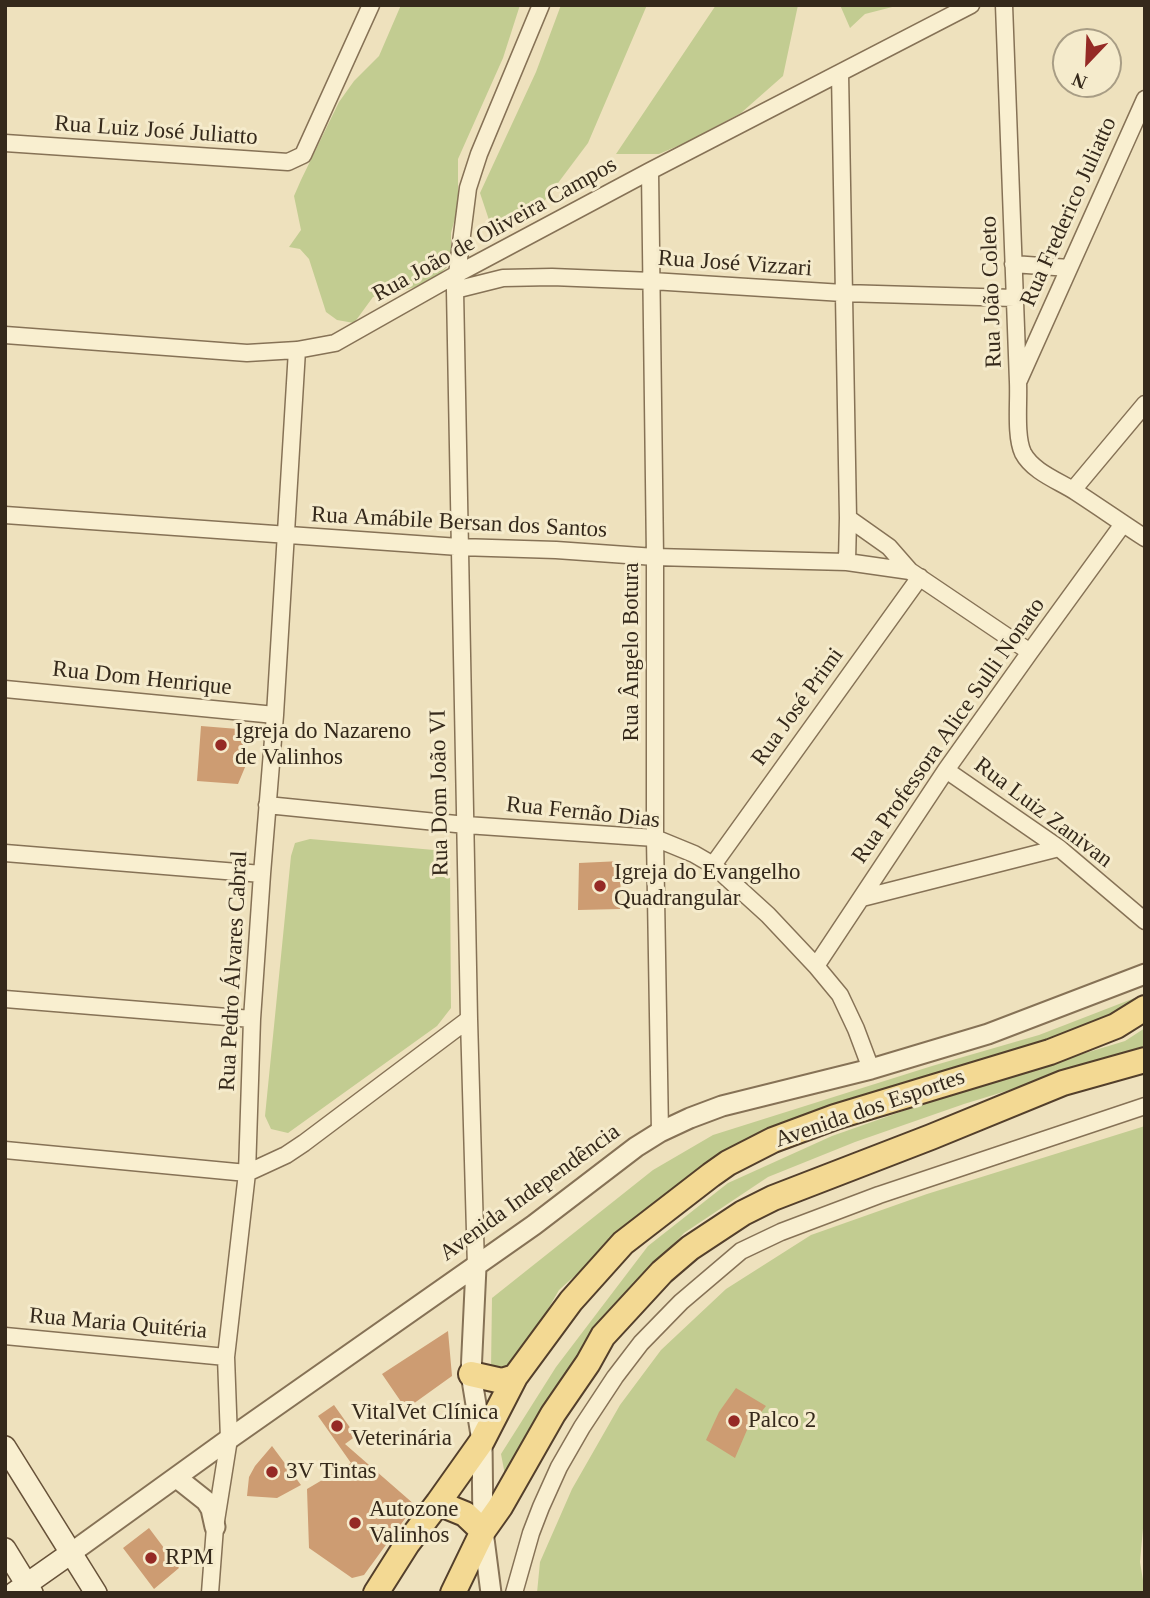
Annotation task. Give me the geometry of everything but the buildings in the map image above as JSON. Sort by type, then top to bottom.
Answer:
[{"type":"main road","name":"Avenida dos Esportes","points":[[376,1593],[407,1544],[482,1441],[515,1377],[571,1301],[623,1243],[728,1163],[773,1140],[835,1117],[1050,1052],[1116,1026],[1145,1008]]},
{"type":"main road","name":"Avenida dos Esportes","points":[[453,1593],[483,1531],[603,1336],[662,1272],[690,1248],[743,1213],[773,1198],[1063,1083],[1145,1060]]},
{"type":"main road","points":[[471,1374],[502,1381],[515,1377]]},
{"type":"main road","points":[[5,1447],[96,1593]]},
{"type":"main road","points":[[438,1503],[465,1514],[483,1531]]},
{"type":"main road","points":[[5,1549],[24,1590]]},
{"type":"main road","name":"Avenida Independência","points":[[24,1590],[71,1553]]},
{"type":"street","name":"Rua Luiz José Juliatto","points":[[5,144],[288,162],[303,155],[371,5]]},
{"type":"street","name":"Rua Dom João VI","points":[[491,1593],[483,1531],[482,1441],[471,1374],[476,1267],[459,547],[456,282],[471,177],[541,5]]},
{"type":"street","name":"Rua João de Oliveira Campos","points":[[5,335],[247,353],[297,350],[335,343],[456,282],[650,172],[971,5]]},
{"type":"street","name":"Rua João Coleto","points":[[1004,5],[1019,433],[1023,452],[1039,470],[1145,538]]},
{"type":"street","points":[[840,73],[847,562]]},
{"type":"street","name":"Rua Frederico Juliatto","points":[[1018,382],[1145,99]]},
{"type":"street","name":"Rua Ângelo Botura","points":[[650,172],[660,1132]]},
{"type":"street","points":[[1013,264],[1069,268]]},
{"type":"street","name":"Rua José Vizzari","points":[[456,282],[552,277],[843,293],[1014,298]]},
{"type":"street","name":"Rua Pedro Álvares Cabral","points":[[210,1593],[215,1527],[229,1439],[226,1357],[247,1173],[252,1018],[275,715],[297,350]]},
{"type":"street","points":[[1073,490],[1145,404]]},
{"type":"street","name":"Rua Amábile Bersan dos Santos","points":[[5,515],[286,536],[655,558],[847,562],[915,574]]},
{"type":"street","points":[[848,518],[890,547],[915,574],[1030,652]]},
{"type":"street","name":"Rua Professora Alice Sulli Nonato","points":[[816,966],[946,770],[1123,524]]},
{"type":"street","name":"Rua José Primi","points":[[713,865],[915,574]]},
{"type":"street","name":"Rua Dom Henrique","points":[[5,689],[275,715]]},
{"type":"street","name":"Rua Luiz Zanivan","points":[[946,770],[1059,848],[1145,921]]},
{"type":"street","name":"Rua Fernão Dias","points":[[267,805],[466,825],[655,838],[694,854],[713,865],[768,915],[840,995],[871,1069]]},
{"type":"street","points":[[862,898],[1059,848]]},
{"type":"street","points":[[5,853],[262,874]]},
{"type":"street","name":"Avenida Independência","points":[[71,1553],[476,1267],[636,1147],[660,1132],[722,1106],[871,1069],[988,1034],[1145,974]]},
{"type":"street","points":[[5,999],[252,1018]]},
{"type":"street","points":[[5,1150],[247,1173],[286,1155],[304,1143],[469,1019]]},
{"type":"street","points":[[514,1593],[531,1533],[559,1467],[615,1377],[640,1343],[681,1302],[741,1251],[781,1232],[879,1195],[1145,1106]]},
{"type":"street","name":"Rua Maria Quitéria","points":[[5,1336],[226,1357]]},
{"type":"street","points":[[177,1478],[205,1500],[211,1509],[215,1527]]},
{"type":"green space","points":[[401,5],[520,5],[503,58],[458,159],[458,207],[451,233],[451,263],[432,282],[390,296],[373,297],[354,323],[337,320],[326,312],[309,259],[300,249],[289,247],[301,230],[294,196],[339,102],[354,81],[379,56]]},
{"type":"green space","points":[[561,5],[647,5],[588,143],[534,215],[494,235],[480,193],[536,72]]},
{"type":"green space","points":[[716,5],[798,5],[783,76],[741,113],[687,142],[659,154],[616,154]]},
{"type":"green space","points":[[840,5],[900,5],[865,14],[850,28]]},
{"type":"green space","points":[[310,839],[434,850],[450,868],[451,1008],[437,1026],[288,1133],[271,1129],[265,1116],[291,856],[295,843]]},
{"type":"green space","points":[[1145,994],[1145,997],[1115,1019],[774,1129],[610,1244],[559,1290],[513,1370],[491,1369],[492,1298],[653,1170],[713,1135],[1039,1035]]},
{"type":"green space","points":[[1145,1028],[1145,1055],[1065,1073],[855,1142],[768,1177],[684,1233],[612,1310],[506,1480],[501,1454],[556,1367],[648,1246],[728,1183],[832,1136],[957,1092],[1125,1041]]},
{"type":"green space","points":[[1145,1126],[1145,1506],[1140,1562],[1145,1593],[537,1593],[540,1562],[572,1489],[620,1405],[661,1350],[726,1289],[811,1235],[927,1194]]},
{"type":"place","name":"Igreja do Nazareno de Valinhos","points":[[221,745]]},
{"type":"place","name":"Igreja do Evangelho Quadrangular","points":[[600,886]]},
{"type":"place","name":"Palco 2","points":[[734,1421]]},
{"type":"place","name":"VitalVet Clínica Veterinária","points":[[337,1426]]},
{"type":"place","name":"3V Tintas","points":[[272,1472]]},
{"type":"place","name":"Autozone Valinhos","points":[[355,1523]]},
{"type":"place","name":"RPM","points":[[151,1558]]}]
